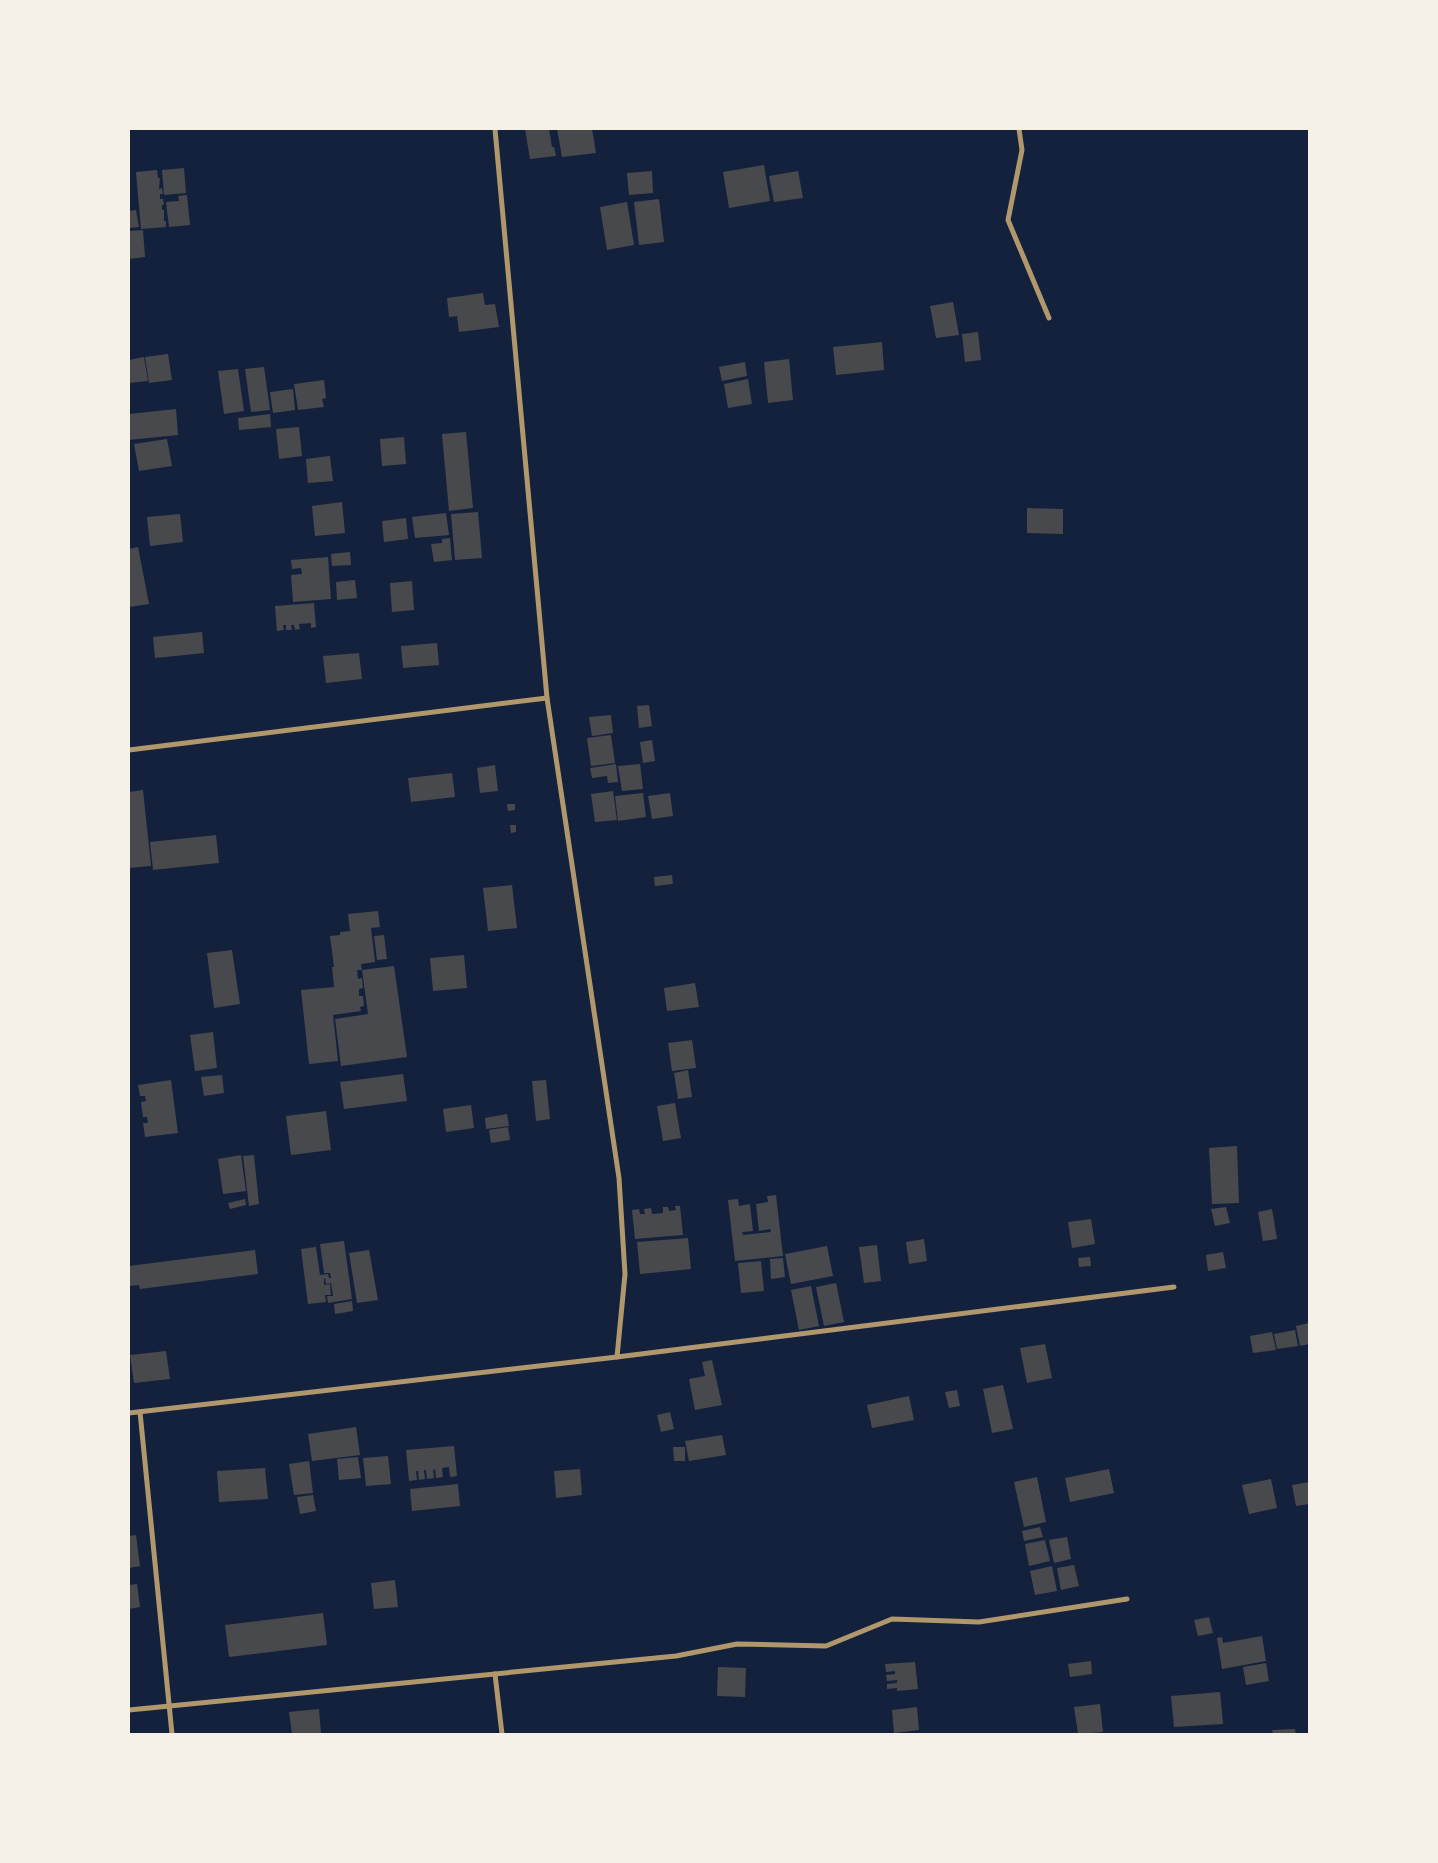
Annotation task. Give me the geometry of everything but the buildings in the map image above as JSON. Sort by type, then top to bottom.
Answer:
[{"type":"street","points":[[495,129],[547,698],[619,1178],[625,1274],[617,1357]]},
{"type":"street","points":[[1019,129],[1022,150],[1008,220],[1049,318]]},
{"type":"street","points":[[129,750],[547,698]]},
{"type":"street","points":[[129,1413],[617,1357],[1174,1287]]},
{"type":"street","points":[[140,1412],[172,1734]]},
{"type":"street","points":[[129,1710],[676,1656],[737,1644],[826,1646],[892,1619],[979,1622],[1127,1599]]},
{"type":"street","points":[[495,1674],[502,1734]]}]
